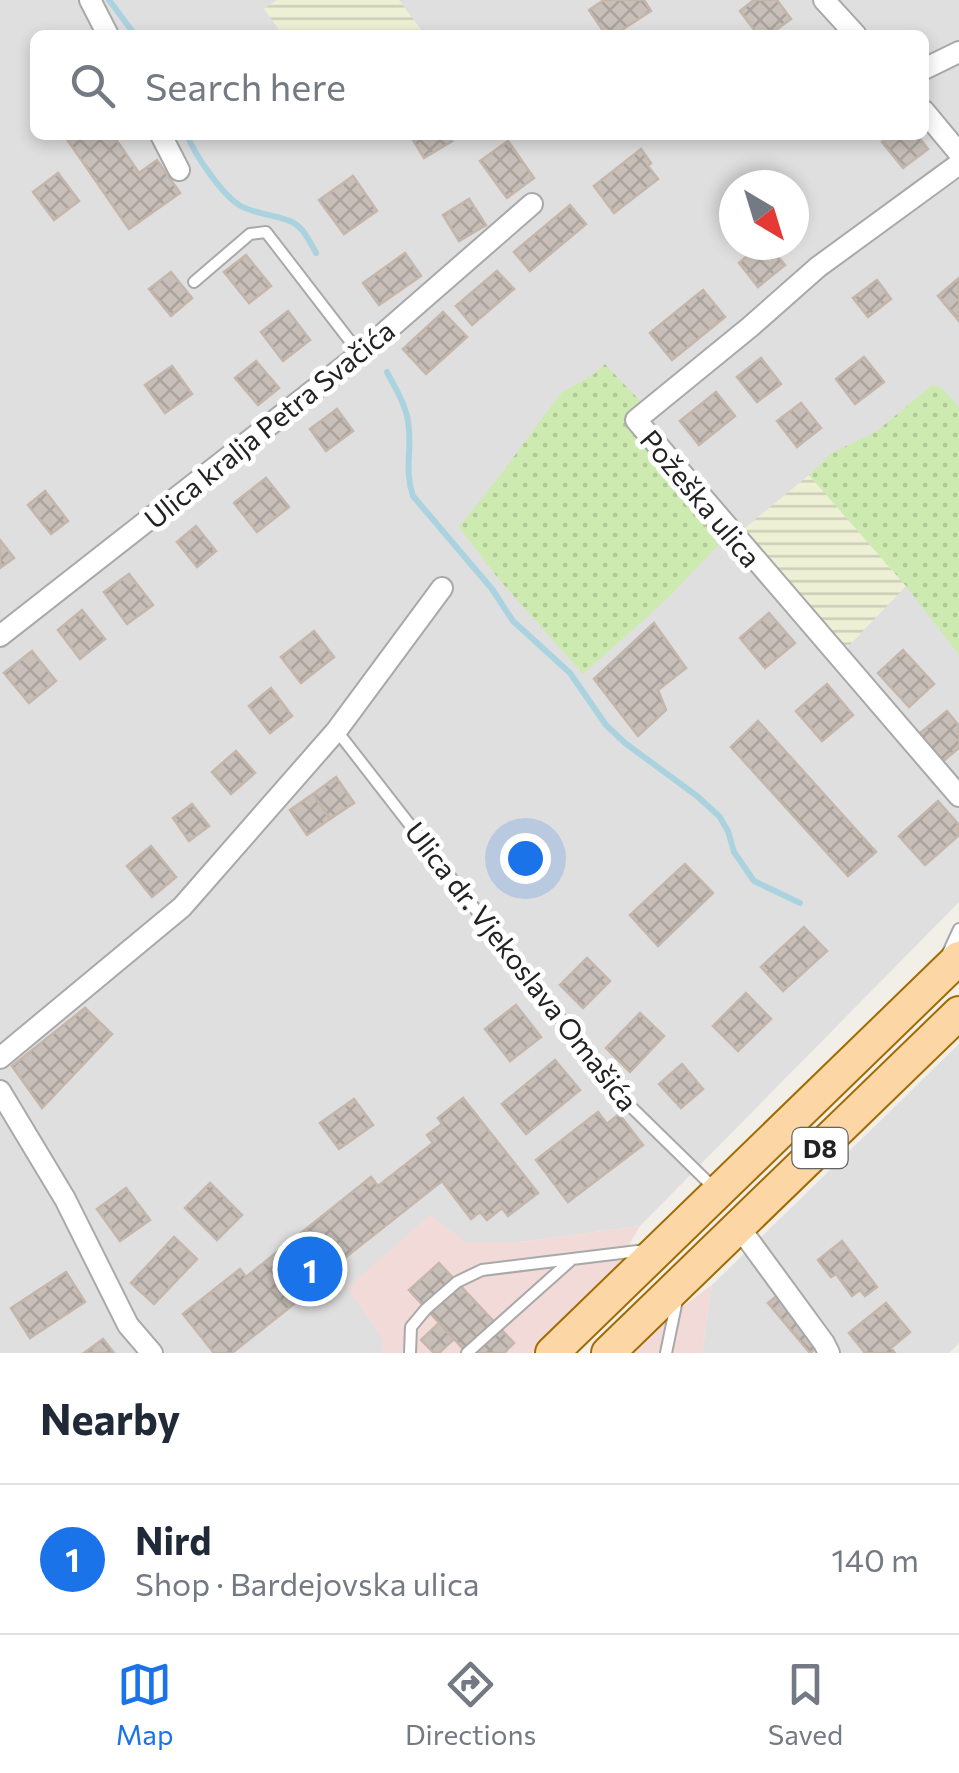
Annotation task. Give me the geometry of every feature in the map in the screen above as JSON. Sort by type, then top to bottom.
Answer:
[{"type":"main road","name":"D8","points":[[552,1353],[949,968]]},
{"type":"main road","name":"D8","points":[[608,1353],[959,1013]]},
{"type":"street","points":[[90,0],[105,30]]},
{"type":"street","points":[[824,0],[851,30]]},
{"type":"street","points":[[929,67],[959,52]]},
{"type":"street","points":[[929,116],[959,153]]},
{"type":"street","points":[[164,140],[179,170]]},
{"type":"street","name":"Požeška ulica","points":[[959,164],[818,267],[636,420],[959,796]]},
{"type":"street","name":"Ulica kralja Petra Svačića","points":[[0,636],[360,354],[532,204]]},
{"type":"street","points":[[0,1058],[182,907],[336,730],[442,588]]},
{"type":"street","points":[[0,1091],[65,1199],[128,1325],[152,1353]]},
{"type":"street","points":[[740,1227],[829,1353]]},
{"type":"lane","points":[[194,282],[250,234],[266,232],[360,354]]},
{"type":"lane","name":"Ulica dr. Vjekoslava Omašića","points":[[336,730],[622,1098],[718,1192]]},
{"type":"lane","points":[[949,968],[959,929]]},
{"type":"lane","points":[[410,1353],[411,1327],[426,1309],[456,1282],[482,1270],[661,1247]]},
{"type":"lane","points":[[467,1353],[570,1260]]},
{"type":"lane","points":[[666,1353],[681,1284]]},
{"type":"shaded area","points":[[0,0],[959,0],[959,902],[640,1226],[520,1242],[465,1242],[429,1216],[383,1340],[382,1353],[0,1353]]},
{"type":"shaded area","points":[[959,1044],[959,1343],[949,1353],[702,1353],[712,1285]]},
{"type":"shaded area","points":[[430,1215],[466,1242],[520,1242],[640,1226],[610,1278],[533,1353],[382,1353],[383,1340],[347,1288]]},
{"type":"shaded area","points":[[712,1285],[702,1353],[628,1353],[655,1327]]},
{"type":"green space","points":[[277,0],[399,0],[421,30],[279,30],[264,9]]},
{"type":"green space","points":[[605,364],[642,403],[629,426],[726,537],[665,601],[583,674],[497,577],[459,527],[561,393]]},
{"type":"green space","points":[[932,385],[942,388],[959,407],[959,655],[906,586],[809,475],[832,453],[877,431]]},
{"type":"green space","points":[[809,475],[906,586],[841,654],[739,533]]},
{"type":"building","points":[[604,0],[644,0],[651,11],[622,30],[603,30],[589,10]]},
{"type":"building","points":[[754,0],[777,0],[791,19],[776,30],[754,30],[740,11]]},
{"type":"building","points":[[67,140],[116,140],[139,173],[157,160],[180,193],[129,229]]},
{"type":"building","points":[[413,140],[452,141],[424,158]]},
{"type":"building","points":[[921,140],[928,149],[903,168],[882,142]]},
{"type":"building","points":[[508,141],[534,178],[507,198],[480,161]]},
{"type":"building","points":[[641,149],[658,179],[614,213],[594,186]]},
{"type":"building","points":[[58,173],[79,201],[54,220],[33,192]]},
{"type":"building","points":[[353,176],[377,211],[344,234],[319,200]]},
{"type":"building","points":[[469,199],[486,225],[459,241],[443,215]]},
{"type":"building","points":[[570,205],[586,224],[530,271],[514,252]]},
{"type":"building","points":[[405,253],[421,276],[379,305],[363,283]]},
{"type":"building","points":[[246,255],[271,286],[249,303],[224,272]]},
{"type":"building","points":[[781,260],[785,265],[758,287],[739,263]]},
{"type":"building","points":[[497,271],[514,289],[472,325],[456,306]]},
{"type":"building","points":[[171,272],[192,298],[171,316],[149,289]]},
{"type":"building","points":[[959,278],[959,321],[938,296]]},
{"type":"building","points":[[877,280],[891,299],[868,317],[853,298]]},
{"type":"building","points":[[703,290],[725,317],[672,360],[650,333]]},
{"type":"building","points":[[288,311],[310,340],[283,361],[261,332]]},
{"type":"building","points":[[443,312],[467,337],[426,374],[403,349]]},
{"type":"building","points":[[864,357],[884,382],[855,404],[836,379]]},
{"type":"building","points":[[761,358],[781,384],[757,402],[737,377]]},
{"type":"building","points":[[256,361],[279,388],[258,405],[235,378]]},
{"type":"building","points":[[172,366],[192,394],[165,413],[145,385]]},
{"type":"building","points":[[716,392],[735,416],[699,445],[680,421]]},
{"type":"building","points":[[801,403],[821,428],[797,447],[777,421]]},
{"type":"building","points":[[337,409],[353,431],[326,451],[310,429]]},
{"type":"building","points":[[266,478],[289,507],[257,532],[234,503]]},
{"type":"building","points":[[45,491],[68,521],[51,534],[28,505]]},
{"type":"building","points":[[196,526],[216,551],[197,567],[177,542]]},
{"type":"building","points":[[0,540],[14,558],[0,568]]},
{"type":"building","points":[[129,574],[153,605],[127,624],[104,592]]},
{"type":"building","points":[[82,610],[105,639],[80,659],[58,630]]},
{"type":"building","points":[[769,613],[795,643],[765,668],[740,638]]},
{"type":"building","points":[[654,623],[686,668],[658,690],[666,710],[638,736],[594,679]]},
{"type":"building","points":[[314,631],[334,657],[301,683],[281,657]]},
{"type":"building","points":[[903,650],[934,684],[909,707],[878,673]]},
{"type":"building","points":[[32,651],[56,681],[29,703],[4,673]]},
{"type":"building","points":[[827,684],[853,715],[822,741],[796,711]]},
{"type":"building","points":[[271,688],[292,716],[270,733],[249,706]]},
{"type":"building","points":[[947,711],[959,726],[959,748],[942,762],[919,734]]},
{"type":"building","points":[[758,721],[876,852],[848,876],[731,747]]},
{"type":"building","points":[[236,751],[255,773],[231,794],[212,772]]},
{"type":"building","points":[[336,777],[354,803],[330,819],[313,794]]},
{"type":"building","points":[[313,794],[330,819],[307,835],[290,810]]},
{"type":"building","points":[[938,801],[959,825],[959,835],[925,865],[899,836]]},
{"type":"building","points":[[192,804],[209,826],[189,841],[173,818]]},
{"type":"building","points":[[151,846],[176,877],[152,897],[127,866]]},
{"type":"building","points":[[685,864],[713,893],[658,946],[630,915]]},
{"type":"building","points":[[804,927],[827,951],[783,991],[761,967]]},
{"type":"building","points":[[587,958],[610,981],[583,1008],[560,985]]},
{"type":"building","points":[[746,993],[771,1019],[738,1051],[713,1026]]},
{"type":"building","points":[[516,1005],[541,1037],[510,1061],[485,1029]]},
{"type":"building","points":[[85,1008],[112,1034],[42,1108],[12,1066]]},
{"type":"building","points":[[640,1013],[664,1036],[630,1072],[606,1048]]},
{"type":"building","points":[[555,1060],[580,1090],[526,1134],[502,1104]]},
{"type":"building","points":[[682,1064],[703,1089],[681,1108],[659,1084]]},
{"type":"building","points":[[463,1098],[538,1193],[508,1216],[502,1208],[487,1220],[480,1212],[471,1219],[442,1181],[327,1272],[336,1284],[311,1304],[304,1296],[232,1353],[214,1353],[183,1314],[240,1269],[246,1277],[371,1177],[378,1186],[433,1143],[427,1135],[442,1124],[438,1118]]},
{"type":"building","points":[[354,1099],[373,1125],[339,1149],[320,1123]]},
{"type":"building","points":[[598,1112],[607,1124],[619,1114],[643,1145],[568,1202],[536,1160]]},
{"type":"building","points":[[210,1183],[242,1215],[217,1240],[185,1208]]},
{"type":"building","points":[[126,1188],[150,1220],[120,1241],[97,1209]]},
{"type":"building","points":[[174,1237],[197,1259],[154,1304],[131,1283]]},
{"type":"building","points":[[842,1241],[877,1287],[865,1296],[860,1290],[852,1296],[836,1274],[831,1277],[818,1260]]},
{"type":"building","points":[[439,1263],[514,1343],[504,1353],[467,1353],[409,1290]]},
{"type":"building","points":[[66,1272],[85,1302],[30,1338],[11,1308]]},
{"type":"building","points":[[782,1292],[823,1343],[810,1353],[768,1303]]},
{"type":"building","points":[[886,1303],[910,1332],[891,1348],[895,1353],[865,1353],[849,1333]]},
{"type":"building","points":[[439,1323],[454,1339],[434,1353],[421,1340]]},
{"type":"building","points":[[103,1339],[114,1353],[84,1353]]},
{"type":"waterway","points":[[109,0],[131,30]]},
{"type":"waterway","points":[[190,140],[224,192],[245,208],[296,225],[316,253]]},
{"type":"waterway","points":[[387,372],[407,416],[413,496],[492,589],[513,621],[570,673],[606,725],[719,816],[734,852],[754,881],[800,903]]},
{"type":"place","name":"Nird","points":[[310,1269]]}]
